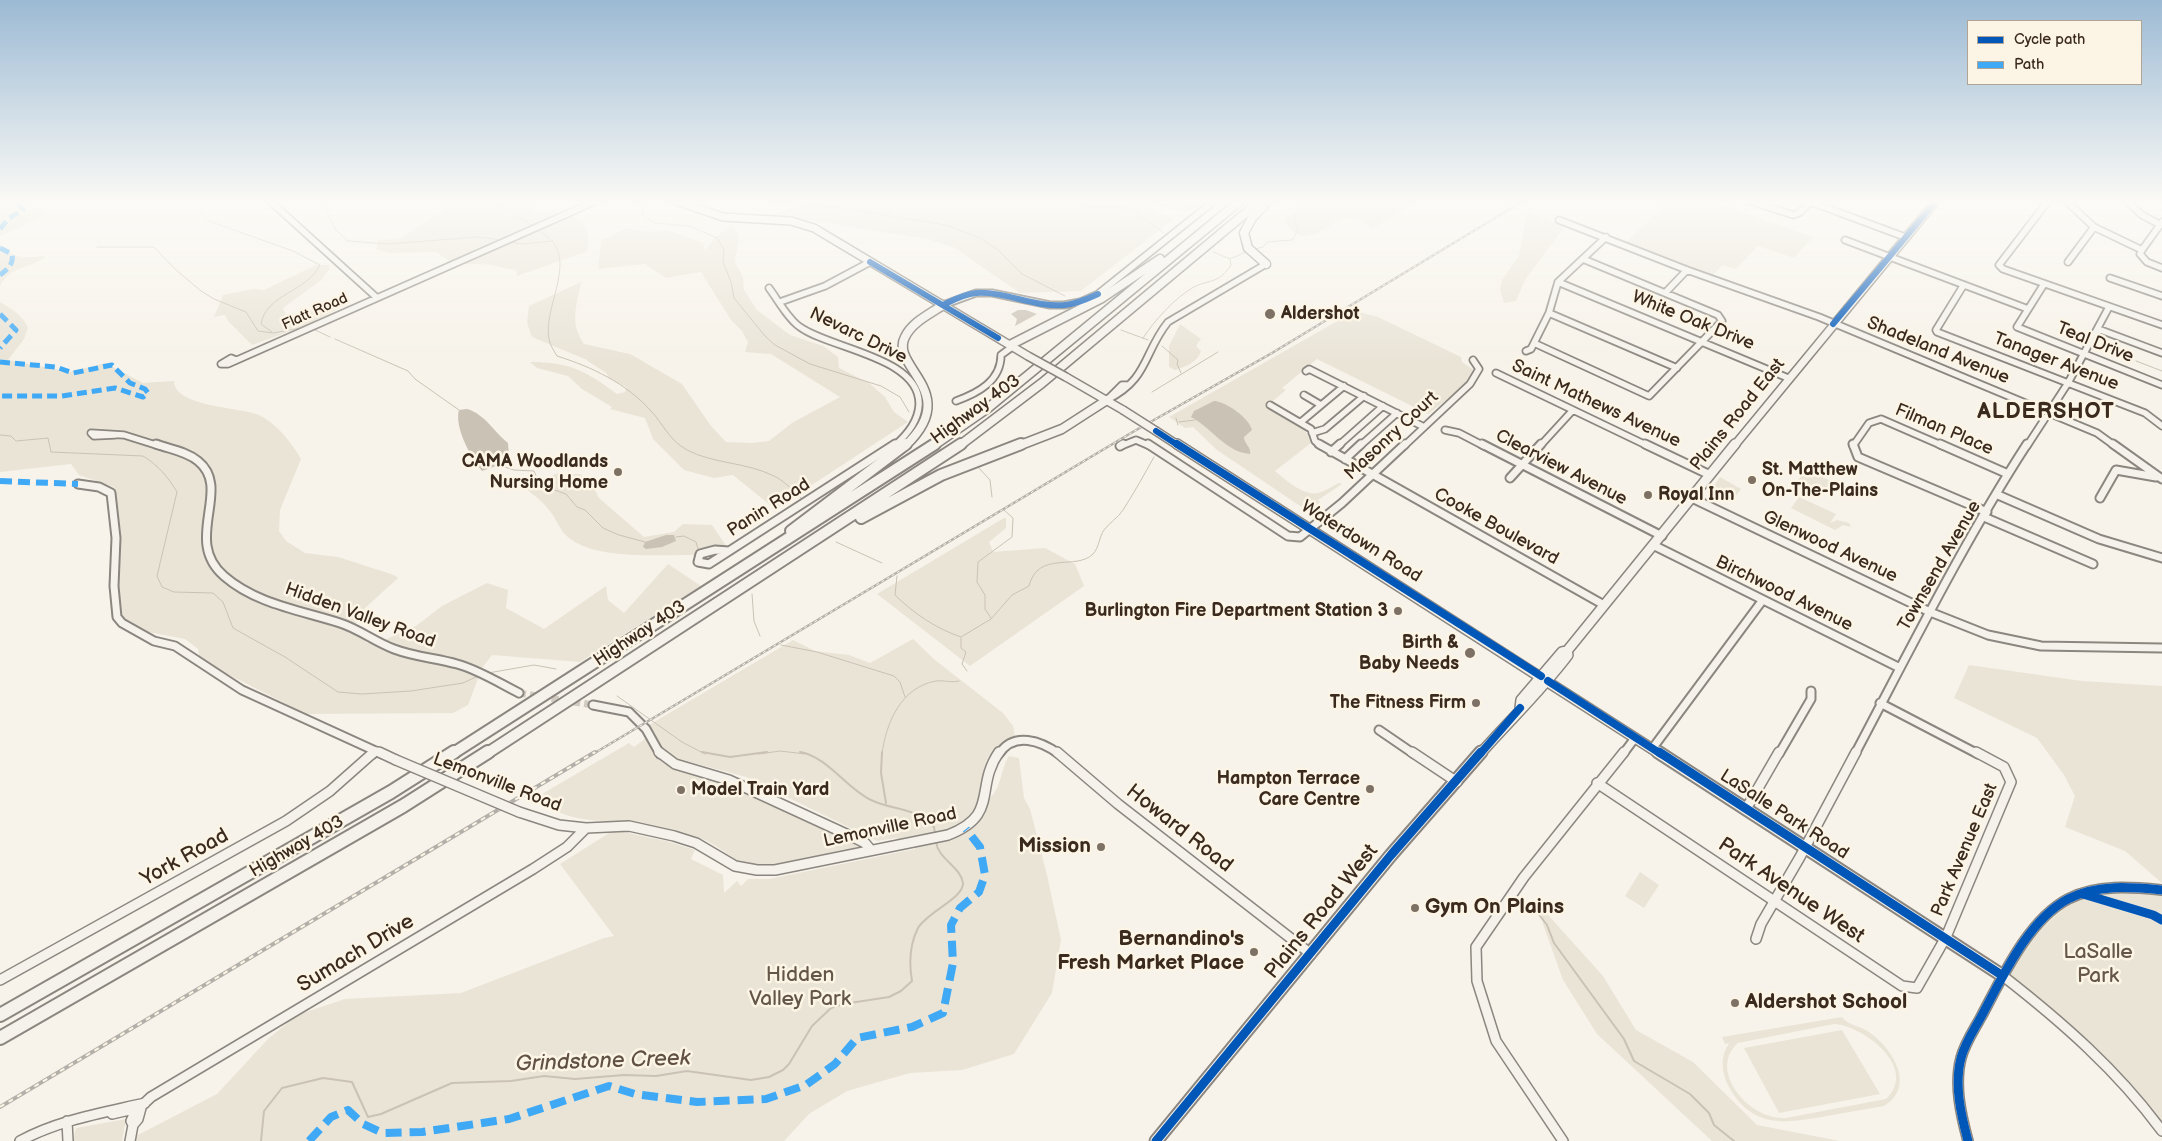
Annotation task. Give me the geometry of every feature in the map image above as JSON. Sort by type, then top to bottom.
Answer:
[{"type":"highway","points":[[1011,346],[1102,298],[1168,254]]},
{"type":"highway","name":"Highway 403","points":[[0,1015],[391,792],[683,608],[975,418],[1174,254]]},
{"type":"highway","name":"Highway 403","points":[[0,1038],[403,806],[765,574],[966,441],[1004,413],[1196,254]]},
{"type":"highway","points":[[1253,254],[1266,264]]},
{"type":"highway","points":[[683,608],[782,537],[912,438],[926,418],[929,398],[926,388],[905,357],[902,339],[907,330],[919,319],[943,305]]},
{"type":"highway","points":[[765,574],[873,511],[941,475],[1062,429],[1107,400]]},
{"type":"main road","name":"Waterdown Road","points":[[857,254],[1028,356],[1107,400],[1545,678]]},
{"type":"main road","name":"Plains Road East","points":[[1545,678],[1568,655],[1567,651],[1604,605],[1655,546],[1788,378],[1891,254]]},
{"type":"main road","name":"Plains Road West","points":[[1156,1141],[1391,855],[1520,708],[1526,706],[1545,678]]},
{"type":"main road","name":"LaSalle Park Road","points":[[1545,678],[1652,749],[1946,937],[2003,976]]},
{"type":"street","points":[[329,254],[376,297]]},
{"type":"street","name":"Flatt Road","points":[[236,360],[474,254]]},
{"type":"street","points":[[943,305],[964,295],[980,292],[1051,305],[1084,301],[1098,294],[1148,254]]},
{"type":"street","points":[[1526,352],[1534,343],[1549,313],[1558,282],[1588,254]]},
{"type":"street","name":"Shadeland Avenue","points":[[1647,254],[1755,293],[2048,412],[2103,436],[2161,478]]},
{"type":"street","points":[[1879,254],[2028,309],[2044,284]]},
{"type":"street","points":[[2007,254],[1999,265],[2003,269],[2162,325]]},
{"type":"street","points":[[2068,262],[2074,254]]},
{"type":"street","points":[[2140,254],[2162,268]]},
{"type":"street","points":[[1534,343],[1649,396],[1722,321],[1718,315],[1583,259]]},
{"type":"street","points":[[780,302],[825,286],[870,262]]},
{"type":"street","points":[[1107,400],[1117,395],[1141,374],[1159,334],[1171,320],[1266,264]]},
{"type":"street","points":[[1666,292],[1687,270]]},
{"type":"street","points":[[2110,278],[2162,296]]},
{"type":"street","name":"White Oak Drive","points":[[1558,282],[1788,378]]},
{"type":"street","name":"Tanager Avenue","points":[[1963,286],[1936,330],[2145,413],[2162,426]]},
{"type":"street","name":"Nevarc Drive","points":[[769,288],[799,326],[807,332],[896,367],[914,385],[919,396],[918,416],[905,436],[884,453],[826,491]]},
{"type":"street","name":"Townsend Avenue","points":[[1756,939],[1761,924],[1930,612],[1998,495],[2008,474],[2068,382],[2109,307]]},
{"type":"street","name":"Teal Drive","points":[[2028,309],[2017,327],[2162,386]]},
{"type":"street","points":[[1549,313],[1677,368]]},
{"type":"street","points":[[2098,329],[2162,353]]},
{"type":"street","points":[[956,401],[971,396],[996,375],[1001,365],[1001,354],[1011,346]]},
{"type":"street","name":"Masonry Court","points":[[1311,529],[1470,384],[1479,369],[1473,360]]},
{"type":"street","points":[[1306,371],[1309,369],[1424,427]]},
{"type":"street","name":"Saint Mathews Avenue","points":[[1496,373],[1710,475]]},
{"type":"street","points":[[1301,422],[1344,386]]},
{"type":"street","points":[[1304,396],[1321,405]]},
{"type":"street","points":[[1312,433],[1325,429],[1364,396]]},
{"type":"street","name":"Cooke Boulevard","points":[[1270,405],[1311,429],[1315,441],[1331,452],[1604,605]]},
{"type":"street","points":[[1331,452],[1383,406]]},
{"type":"street","points":[[1510,478],[1573,410]]},
{"type":"street","points":[[1345,459],[1397,413]]},
{"type":"street","name":"Filman Place","points":[[1986,515],[1858,457],[1853,445],[1869,423],[1881,419],[2008,474]]},
{"type":"street","name":"Clearview Avenue","points":[[1445,430],[1459,433],[1662,536]]},
{"type":"street","name":"Hidden Valley Road","points":[[115,435],[143,440],[191,457],[202,464],[208,476],[210,495],[206,552],[213,565],[225,578],[259,597],[363,631],[391,648],[426,660],[458,665],[518,693]]},
{"type":"street","points":[[1120,446],[1137,439],[1146,443],[1288,536],[1300,537],[1311,529]]},
{"type":"street","points":[[2100,498],[2116,470],[2161,478]]},
{"type":"street","name":"Lemonville Road","points":[[78,484],[99,487],[111,493],[116,538],[114,586],[117,617],[122,624],[154,640],[175,646],[242,690],[396,760],[519,812],[559,825],[586,828],[629,826],[696,843],[735,866],[758,870],[793,866],[870,849],[948,835],[968,828],[980,815],[992,761],[1000,750],[1023,740]]},
{"type":"street","name":"Panin Road","points":[[729,551],[826,491]]},
{"type":"street","points":[[1998,495],[2109,543],[2136,553],[2162,558]]},
{"type":"street","name":"Glenwood Avenue","points":[[1692,498],[1930,612],[1975,631],[2022,644],[2063,648],[2162,648]]},
{"type":"street","points":[[1986,515],[2093,564]]},
{"type":"street","name":"Birchwood Avenue","points":[[1655,546],[1762,601],[1900,668]]},
{"type":"street","points":[[1652,749],[1762,601]]},
{"type":"street","points":[[1746,809],[1811,699],[1811,691]]},
{"type":"street","name":"Park Avenue East","points":[[1880,703],[2004,767],[2011,782],[1946,937]]},
{"type":"street","points":[[593,706],[629,712],[646,729],[661,755],[675,764],[730,780],[855,838],[865,843],[870,849]]},
{"type":"street","points":[[1379,730],[1457,782]]},
{"type":"street","points":[[1563,1141],[1496,1041],[1476,982],[1476,947],[1524,877],[1597,783],[1635,738]]},
{"type":"street","name":"Howard Road","points":[[1023,740],[1037,741],[1052,748],[1117,803],[1310,954]]},
{"type":"street","name":"York Road","points":[[0,980],[286,821],[330,790],[376,751]]},
{"type":"street","name":"Park Avenue West","points":[[1597,783],[1908,988],[1913,990],[1920,986],[1946,937]]},
{"type":"street","name":"Sumach Drive","points":[[143,1105],[533,869],[567,847],[586,828]]},
{"type":"street","points":[[1968,1141],[1958,1084],[1961,1057],[2003,976],[2025,941],[2066,900],[2087,891],[2105,888],[2162,890]]},
{"type":"street","name":"LaSalle Park Road","points":[[2003,976],[2052,1014],[2094,1052],[2126,1086],[2162,1131]]},
{"type":"street","points":[[20,1141],[40,1130],[67,1121],[113,1114],[143,1105]]},
{"type":"street","points":[[130,1141],[133,1125],[138,1119],[143,1105]]},
{"type":"street","points":[[67,1121],[68,1141]]},
{"type":"green space","points":[[0,254],[13,254],[20,257],[46,256],[34,264],[10,274],[0,286]]},
{"type":"green space","points":[[440,254],[579,254],[517,276],[516,270],[485,264],[457,263]]},
{"type":"green space","points":[[600,254],[736,254],[735,262],[743,277],[744,290],[757,310],[790,335],[823,346],[838,357],[839,368],[869,383],[885,397],[894,412],[908,422],[775,509],[733,475],[714,478],[684,470],[653,439],[645,418],[610,409],[612,407],[582,389],[568,376],[537,368],[530,362],[544,362],[577,369],[596,379],[617,394],[625,392],[626,387],[610,379],[606,373],[585,359],[532,337],[527,323],[529,306],[581,282],[575,321],[579,336],[584,344],[630,354],[682,384],[711,426],[726,442],[752,443],[769,441],[792,423],[840,397],[771,354],[745,352],[748,342],[742,331],[731,320],[701,272],[666,278],[645,264],[598,269]]},
{"type":"green space","points":[[964,254],[1128,254],[1081,291],[1020,293]]},
{"type":"green space","points":[[1519,254],[1544,254],[1525,280],[1516,301],[1504,303],[1500,289],[1502,280]]},
{"type":"green space","points":[[1657,254],[1750,254],[1736,269],[1722,265],[1712,276]]},
{"type":"green space","points":[[1783,254],[1797,254],[1794,258]]},
{"type":"green space","points":[[316,265],[329,265],[329,270],[321,280],[283,308],[286,314],[303,313],[334,304],[348,303],[310,324],[252,345],[228,321],[225,315],[214,317],[223,295],[253,289],[264,290]]},
{"type":"green space","points":[[0,302],[20,316],[28,328],[24,339],[8,360],[70,372],[105,363],[143,383],[174,381],[177,390],[185,396],[209,405],[259,415],[277,428],[293,446],[301,459],[280,510],[279,531],[286,541],[305,553],[338,557],[394,575],[398,578],[365,608],[354,627],[367,643],[380,642],[416,626],[442,606],[487,583],[508,590],[506,608],[544,629],[606,586],[608,600],[624,613],[668,564],[701,586],[580,662],[492,655],[482,668],[468,705],[453,713],[306,714],[200,660],[198,649],[185,639],[143,631],[118,614],[115,592],[118,530],[114,487],[79,475],[71,464],[0,472]]},
{"type":"green space","points":[[1355,311],[1378,317],[1461,357],[1462,362],[1475,371],[1459,390],[1428,414],[1317,359],[1282,388],[1286,390],[1267,406],[1287,416],[1299,425],[1311,443],[1275,471],[1306,492],[1317,493],[1339,483],[1342,484],[1318,500],[1320,502],[1316,507],[1321,510],[1312,514],[1217,450],[1193,427],[1185,428],[1169,417]]},
{"type":"green space","points":[[1180,324],[1201,339],[1196,346],[1201,351],[1194,361],[1187,366],[1175,370],[1169,367],[1169,346]]},
{"type":"green space","points":[[1806,468],[1832,482],[1832,485],[1820,491],[1807,488],[1797,482]]},
{"type":"green space","points":[[561,472],[570,478],[574,474],[580,474],[594,488],[599,498],[644,537],[674,532],[683,524],[712,525],[727,547],[704,548],[698,555],[631,555],[596,550],[581,545],[566,535],[546,506],[520,484],[521,477],[540,480]]},
{"type":"green space","points":[[1720,477],[1741,489],[1732,501],[1710,491]]},
{"type":"green space","points":[[1799,497],[1836,514],[1830,523],[1837,520],[1849,523],[1851,527],[1843,525],[1835,530],[1791,508]]},
{"type":"green space","points":[[1006,518],[1006,528],[989,542],[993,552],[1045,548],[1075,564],[1084,586],[970,666],[877,594]]},
{"type":"green space","name":"Hidden Valley Park","points":[[913,639],[935,660],[1003,713],[1013,726],[1015,736],[996,748],[986,760],[979,799],[989,799],[993,795],[1009,756],[1019,758],[1024,798],[1030,809],[1061,940],[1052,993],[1014,1054],[962,1070],[910,1073],[847,1091],[809,1114],[784,1141],[136,1141],[136,1136],[217,1094],[268,1039],[297,1015],[345,999],[461,993],[604,938],[614,936],[560,864],[614,830],[666,841],[695,850],[691,859],[723,875],[724,893],[737,881],[741,886],[748,879],[769,879],[915,849],[914,846],[896,838],[877,841],[746,777],[675,758],[663,748],[649,725],[793,640],[815,651],[849,655],[870,663]]},
{"type":"green space","points":[[1969,665],[2082,681],[2162,686],[2162,883],[2125,851],[2065,827],[2075,796],[2064,775],[2037,738],[1954,698]]},
{"type":"green space","points":[[646,738],[658,757],[727,782],[863,847],[795,864],[758,868],[737,860],[705,840],[646,825],[588,820],[560,813],[546,806],[556,799],[542,794],[629,743],[634,747]]},
{"type":"green space","points":[[1640,872],[1659,885],[1644,908],[1625,896]]},
{"type":"green space","name":"LaSalle Park","points":[[2118,891],[2162,893],[2162,1132],[2114,1068],[2011,975],[2014,965],[2029,943],[2071,903],[2085,896]]},
{"type":"green space","points":[[1540,906],[1603,976],[1636,1030],[1693,1062],[1757,1125],[1840,1141],[1712,1141],[1597,1034],[1563,980],[1543,924]]},
{"type":"green space","points":[[1842,1017],[1847,1022],[1869,1032],[1886,1048],[1898,1067],[1899,1088],[1894,1098],[1884,1106],[1812,1119],[1785,1121],[1760,1117],[1749,1111],[1738,1101],[1729,1087],[1724,1076],[1723,1059],[1729,1043],[1725,1044],[1722,1037]],"holes":[[[1834,1024],[1860,1032],[1873,1041],[1884,1051],[1892,1063],[1896,1075],[1895,1087],[1886,1099],[1786,1118],[1763,1114],[1751,1106],[1736,1091],[1728,1071],[1728,1061],[1731,1052],[1738,1043]]]},
{"type":"green space","points":[[1842,1030],[1880,1094],[1779,1113],[1744,1048]]},
{"type":"green space","points":[[126,1119],[122,1141],[73,1141],[76,1128]]},
{"type":"shaded area","points":[[1018,310],[1026,310],[1037,314],[1015,326],[1017,319],[1011,314]]},
{"type":"shaded area","points":[[1214,401],[1231,407],[1250,425],[1252,430],[1244,437],[1250,454],[1233,449],[1191,417],[1194,411]]},
{"type":"shaded area","points":[[467,409],[484,419],[508,443],[509,456],[499,465],[482,471],[473,458],[464,442],[458,417],[459,410]]},
{"type":"shaded area","points":[[666,535],[674,535],[676,541],[662,547],[646,549],[643,547],[645,542]]},
{"type":"waterway","points":[[161,254],[201,291],[214,299],[246,312],[258,331],[273,333],[307,327]]},
{"type":"waterway","points":[[272,332],[261,324],[264,314],[278,299],[314,274],[320,265],[299,254]]},
{"type":"waterway","points":[[559,254],[559,275],[548,327],[552,348],[557,356],[583,365],[620,384],[641,401],[656,416],[676,442],[687,450],[697,455],[763,471],[778,478],[803,500]]},
{"type":"waterway","points":[[724,254],[723,262],[731,282],[734,298],[765,336],[775,345],[810,364],[881,386],[900,397],[909,412]]},
{"type":"waterway","points":[[1002,254],[1022,274],[1065,296]]},
{"type":"waterway","points":[[1218,254],[1230,259],[1241,254]]},
{"type":"waterway","points":[[1143,338],[1153,324],[1178,298],[1192,288],[1222,276],[1231,265],[1230,260]]},
{"type":"waterway","points":[[313,329],[330,337]]},
{"type":"waterway","points":[[1121,330],[1148,340]]},
{"type":"waterway","points":[[335,339],[408,371],[415,379],[459,410]]},
{"type":"waterway","points":[[1162,346],[1178,360],[1177,364],[1181,373]]},
{"type":"waterway","points":[[1152,392],[1218,352]]},
{"type":"waterway","points":[[2136,361],[2162,371]]},
{"type":"waterway","points":[[1176,418],[1178,425]]},
{"type":"waterway","points":[[1179,422],[1195,420]]},
{"type":"waterway","name":"Grindstone Creek","points":[[0,435],[11,436],[16,441],[48,438],[51,452],[143,456],[153,463],[170,481],[177,492],[157,576],[162,587],[174,592],[213,593],[223,602],[233,628],[285,657],[338,692],[362,694],[411,691],[463,683],[480,675]]},
{"type":"waterway","points":[[897,576],[895,595],[926,620],[943,630],[961,637],[991,619],[1012,595],[1029,586],[1040,568],[1086,559],[1093,554],[1097,549],[1104,530],[1119,516],[1154,457]]},
{"type":"waterway","points":[[499,465],[514,470],[534,471],[540,485],[566,494],[577,507],[585,510],[603,528],[619,535],[645,542]]},
{"type":"waterway","points":[[977,466],[990,480],[992,497]]},
{"type":"waterway","points":[[991,618],[985,609],[985,595],[977,582],[978,562],[1012,537],[1013,518],[1004,510]]},
{"type":"waterway","points":[[676,537],[684,536],[696,542],[698,549]]},
{"type":"waterway","points":[[836,542],[882,563]]},
{"type":"waterway","points":[[752,594],[754,621],[760,636]]},
{"type":"waterway","points":[[961,638],[961,648],[966,652],[962,664],[967,671]]},
{"type":"waterway","points":[[781,645],[817,652],[894,676],[900,682],[905,697]]},
{"type":"waterway","name":"Grindstone Creek","points":[[488,673],[534,665],[556,669]]},
{"type":"waterway","points":[[882,754],[887,730],[897,708],[913,691],[936,681],[959,681]]},
{"type":"waterway","name":"Grindstone Creek","points":[[617,696],[682,742],[705,754]]},
{"type":"waterway","name":"Grindstone Creek","points":[[759,754],[780,751],[805,754]]},
{"type":"waterway","name":"Grindstone Creek","points":[[702,752],[730,757],[767,752]]},
{"type":"waterway","name":"Grindstone Creek","points":[[800,752],[810,755],[828,766],[853,788],[871,800],[919,815],[934,827],[935,834]]},
{"type":"waterway","points":[[882,752],[881,773],[886,803]]},
{"type":"waterway","name":"Grindstone Creek","points":[[261,1141],[264,1111],[282,1088],[323,1078],[352,1082],[368,1117],[381,1114],[452,1083],[511,1081],[544,1076],[575,1079],[624,1075],[656,1076],[687,1071],[751,1080],[769,1077],[783,1070],[789,1064],[812,1026],[831,1008],[843,1004],[889,997],[901,991],[912,981],[911,954],[918,928],[929,916],[952,900],[962,889],[961,877],[941,853],[936,842]]},
{"type":"waterway","points":[[1533,907],[1547,925],[1554,943],[1624,1039],[1634,1061],[1690,1094],[1709,1113],[1714,1125],[1734,1141]]},
{"type":"tunnel","points":[[519,693],[593,705]]},
{"type":"railway","points":[[593,754],[1131,433],[1272,353],[1435,254]]},
{"type":"railway","points":[[0,1107],[595,752]]},
{"type":"marked path","points":[[0,275],[6,271],[13,261],[12,254]]},
{"type":"marked path","points":[[0,314],[16,330],[0,348]]},
{"type":"marked path","points":[[0,362],[56,367],[73,373],[112,365],[130,383],[147,390],[148,393],[143,397],[115,388],[62,396],[0,396]]},
{"type":"marked path","points":[[0,481],[78,484]]},
{"type":"marked path","points":[[309,1141],[331,1117],[348,1110],[363,1124],[383,1133],[422,1132],[509,1119],[609,1086],[635,1094],[697,1102],[766,1099],[806,1085],[835,1064],[857,1038],[890,1033],[912,1027],[943,1013],[953,963],[951,925],[960,908],[974,898],[984,884],[984,861],[980,847],[966,829]]},
{"type":"cycle path","points":[[1833,324],[1891,254]]},
{"type":"cycle path","points":[[870,262],[998,338]]},
{"type":"cycle path","points":[[943,305],[963,296],[976,293],[1007,295],[1050,305],[1080,302],[1098,294]]},
{"type":"cycle path","points":[[1156,431],[1541,676]]},
{"type":"cycle path","points":[[1548,681],[1946,937],[2003,976]]},
{"type":"cycle path","points":[[1156,1141],[1391,855],[1520,708]]},
{"type":"cycle path","points":[[1968,1141],[1960,1100],[1959,1068],[1961,1058],[1967,1042],[1997,986],[2030,935],[2055,908],[2068,899],[2080,894],[2115,888],[2162,890]]},
{"type":"cycle path","points":[[2083,894],[2153,915],[2162,920]]},
{"type":"place","name":"Aldershot","points":[[1270,314]]},
{"type":"place","name":"CAMA Woodlands Nursing Home","points":[[618,472]]},
{"type":"place","name":"St. Matthew On-The-Plains","points":[[1752,480]]},
{"type":"place","name":"Royal Inn","points":[[1648,495]]},
{"type":"place","name":"Burlington Fire Department Station 3","points":[[1398,611]]},
{"type":"place","name":"Birth & Baby Needs","points":[[1470,653]]},
{"type":"place","name":"The Fitness Firm","points":[[1476,703]]},
{"type":"place","name":"Hampton Terrace Care Centre","points":[[1370,789]]},
{"type":"place","name":"Model Train Yard","points":[[681,790]]},
{"type":"place","name":"Mission","points":[[1101,847]]},
{"type":"place","name":"Gym On Plains","points":[[1415,908]]},
{"type":"place","name":"Bernandino's Fresh Market Place","points":[[1254,952]]},
{"type":"place","name":"Aldershot School","points":[[1735,1003]]},
{"type":"district","name":"ALDERSHOT","points":[[2046,412]]}]
